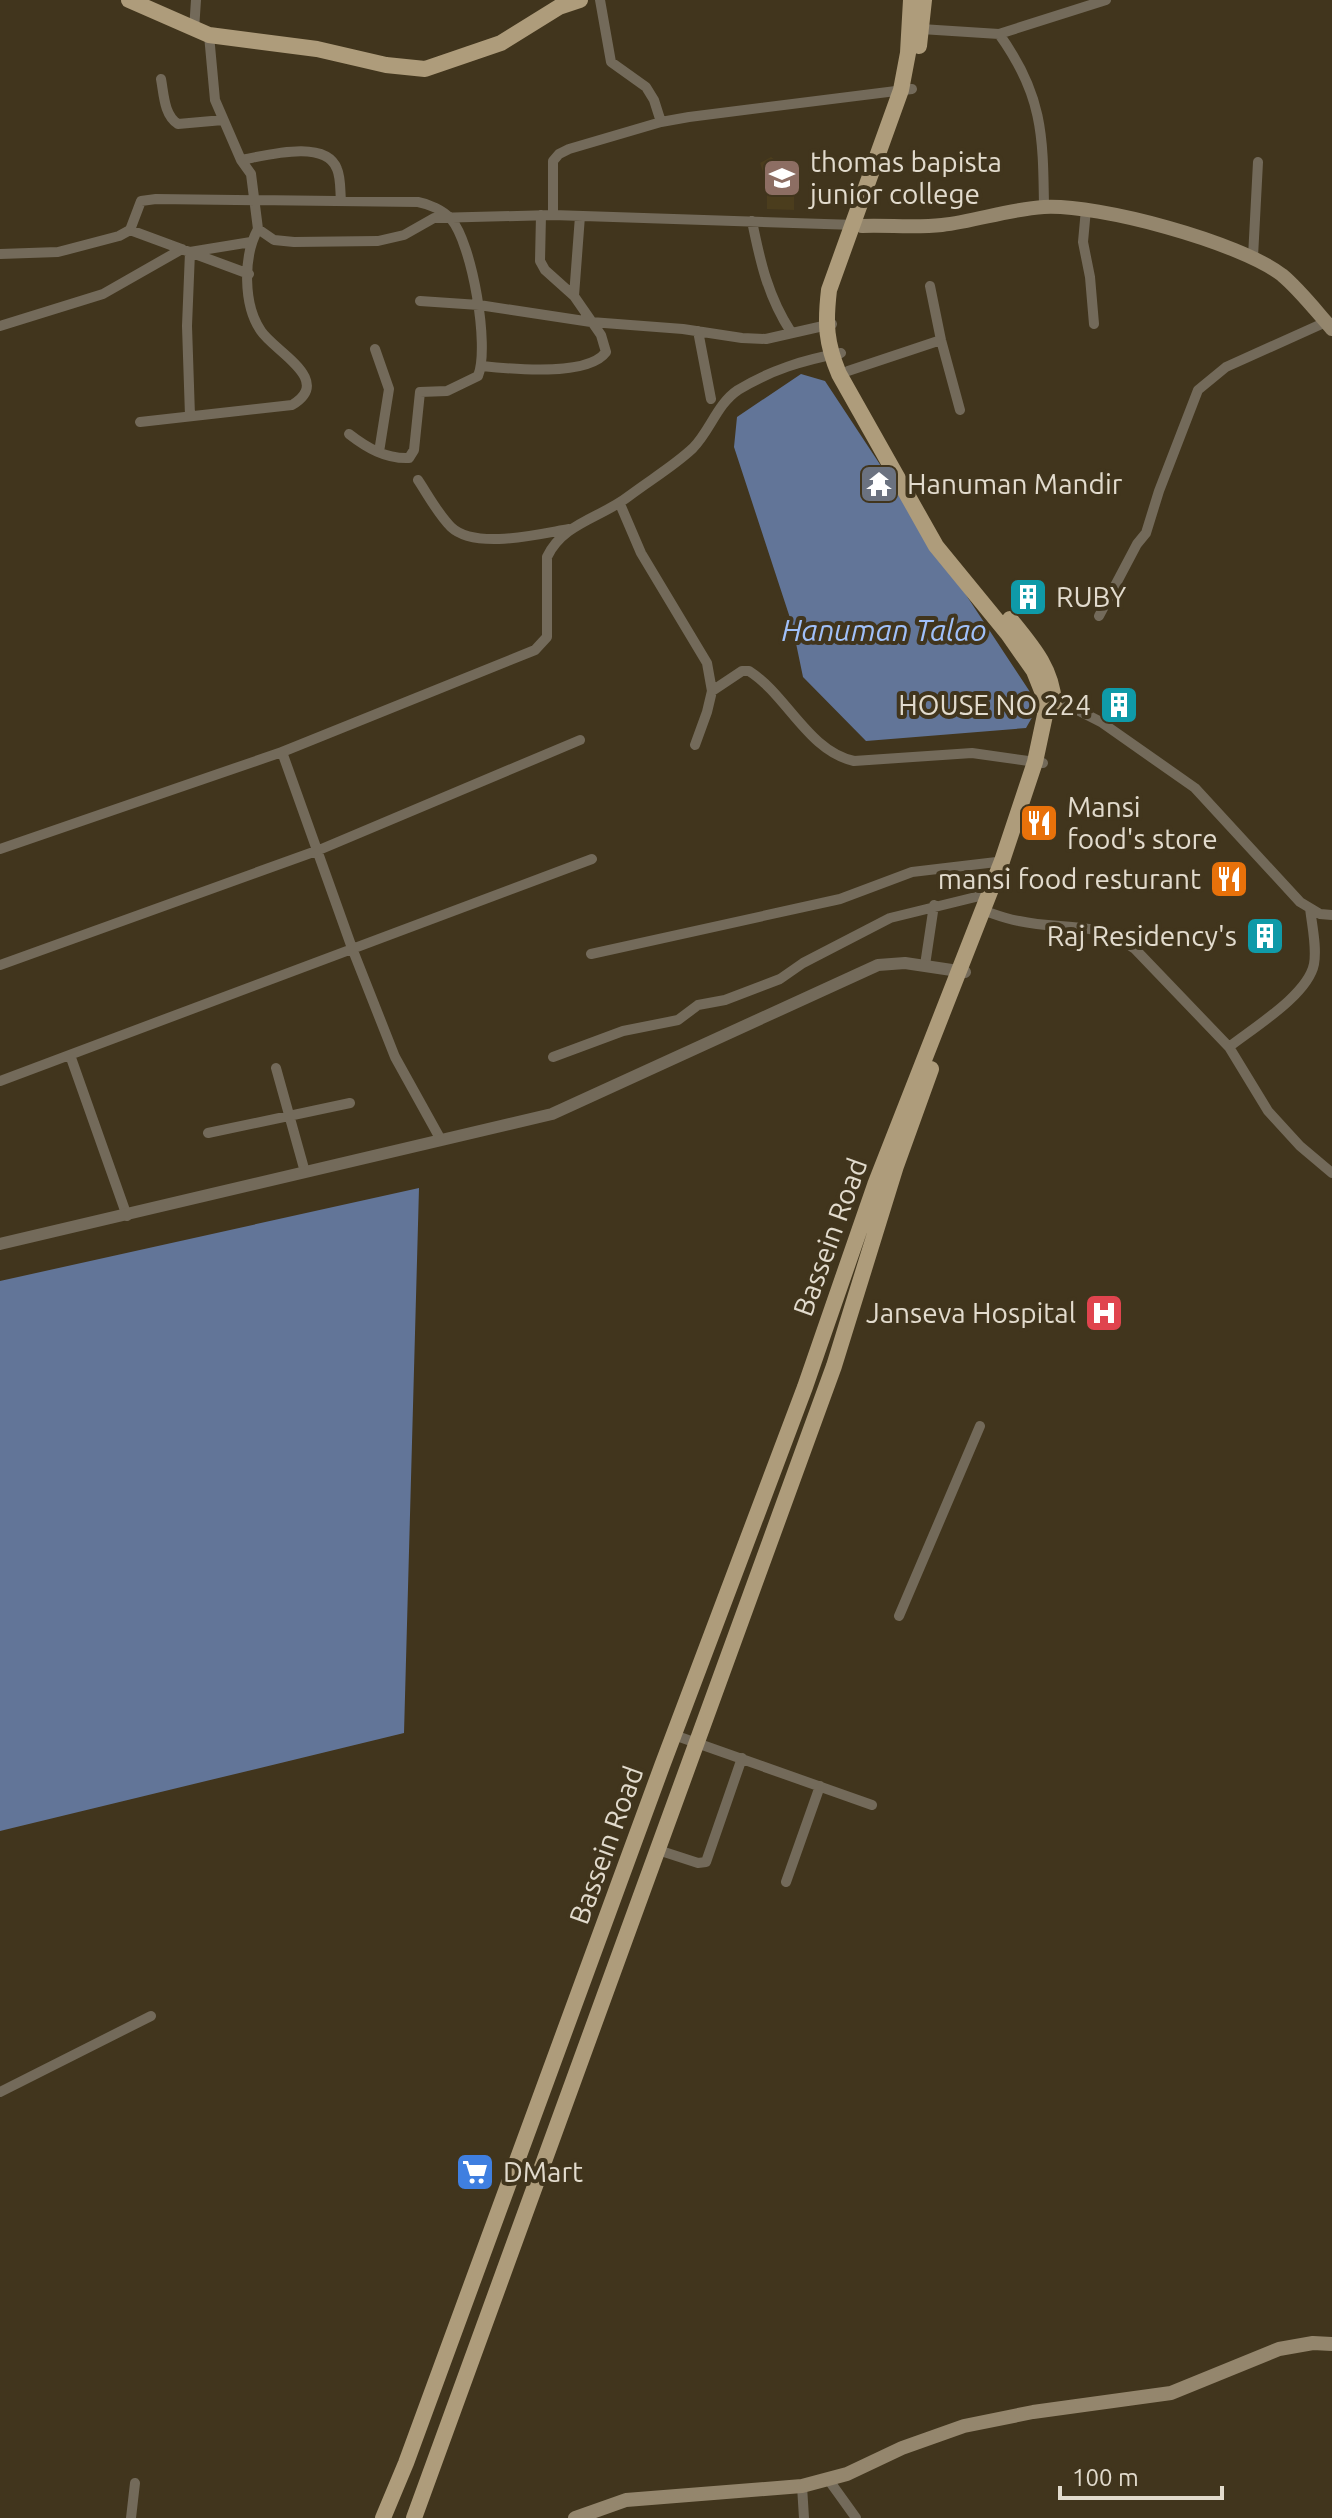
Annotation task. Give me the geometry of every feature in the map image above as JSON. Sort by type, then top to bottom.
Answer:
[{"type":"main road","points":[[129,0],[202,32],[317,49],[386,65],[425,69],[501,43],[559,7],[580,0]]},
{"type":"main road","points":[[906,90],[911,0]]},
{"type":"main road","points":[[924,0],[921,29],[906,90],[857,225],[829,324],[836,354],[936,546],[1008,634],[1049,696]]},
{"type":"main road","points":[[857,225],[941,225],[1044,207],[1086,209],[1173,229],[1253,257],[1283,276],[1329,325]]},
{"type":"main road","points":[[836,354],[949,548],[1034,648],[1049,674],[1049,696]]},
{"type":"main road","name":"Bassein Road","points":[[385,2513],[448,2351],[805,1387],[875,1185],[1006,860],[1054,715],[1049,696]]},
{"type":"main road","name":"Bassein Road","points":[[414,2518],[834,1366],[961,972]]},
{"type":"main road","points":[[752,1528],[772,1534]]},
{"type":"main road","points":[[487,2243],[510,2251]]},
{"type":"main road","points":[[575,2518],[626,2500],[802,2486],[847,2474],[902,2448],[964,2426],[1033,2412],[1171,2393],[1279,2349],[1313,2343],[1332,2344]]},
{"type":"main road","points":[[448,2351],[471,2358]]},
{"type":"main road","points":[[385,2513],[406,2518]]},
{"type":"street","points":[[140,422],[292,405],[301,399],[307,389],[306,377],[294,361],[271,344],[253,317],[249,274],[251,242],[258,229],[251,174],[241,160],[215,100],[196,0]]},
{"type":"street","points":[[600,0],[611,62],[646,87],[661,122]]},
{"type":"street","points":[[921,29],[999,34],[1106,0]]},
{"type":"street","points":[[999,34],[1032,92],[1042,130],[1044,207]]},
{"type":"street","points":[[161,79],[167,109],[172,120],[178,124],[223,120]]},
{"type":"street","points":[[482,366],[530,371],[576,366],[602,358],[606,352],[605,345],[574,296],[545,270],[540,261],[553,161],[559,154],[661,122],[906,90]]},
{"type":"street","points":[[241,160],[312,151],[335,164],[341,201]]},
{"type":"street","points":[[1253,257],[1258,162]]},
{"type":"street","points":[[0,254],[76,249],[119,236],[130,230],[141,201],[255,199],[429,204],[450,218],[462,240],[479,305],[482,366],[478,376],[447,391],[420,392],[414,450],[409,458],[368,449],[349,434]]},
{"type":"street","points":[[1086,209],[1083,242],[1094,324]]},
{"type":"street","points":[[258,229],[274,240],[294,242],[378,241],[404,235],[434,218],[547,215],[857,225]]},
{"type":"street","points":[[574,296],[580,216]]},
{"type":"street","points":[[752,221],[771,297],[791,332]]},
{"type":"street","points":[[130,230],[249,274]]},
{"type":"street","points":[[0,326],[103,294],[186,251],[251,242]]},
{"type":"street","points":[[186,251],[190,416]]},
{"type":"street","points":[[930,286],[960,410]]},
{"type":"street","points":[[420,301],[479,305],[591,322],[742,338],[766,339],[829,324]]},
{"type":"street","points":[[1099,616],[1137,544],[1146,533],[1198,390],[1226,367],[1329,325]]},
{"type":"street","points":[[698,331],[711,399]]},
{"type":"street","points":[[848,371],[941,340]]},
{"type":"street","points":[[375,349],[389,389],[379,452]]},
{"type":"street","points":[[418,480],[452,528],[465,535],[502,538],[569,529],[620,504],[691,449],[733,393],[795,361],[836,354]]},
{"type":"street","points":[[620,504],[641,553],[707,663],[712,691],[695,745]]},
{"type":"street","points":[[0,849],[282,752],[535,650],[547,637],[547,557],[569,529]]},
{"type":"street","points":[[712,691],[742,671],[749,671],[822,745],[839,758],[854,761],[972,753],[1039,763]]},
{"type":"street","points":[[1049,696],[1101,722],[1195,788],[1300,902],[1320,914],[1332,915]]},
{"type":"street","points":[[0,965],[319,850],[580,740]]},
{"type":"street","points":[[282,752],[352,948],[395,1057],[441,1140]]},
{"type":"street","points":[[0,1081],[592,859]]},
{"type":"street","points":[[591,954],[840,899],[912,872],[1006,860]]},
{"type":"street","points":[[553,1057],[623,1031],[678,1020],[698,1005],[725,1000],[780,979],[803,963],[890,918],[934,905],[990,902],[1021,922],[1081,925],[1120,938],[1135,949],[1229,1047],[1268,1111],[1300,1146],[1332,1173]]},
{"type":"street","points":[[925,965],[934,905]]},
{"type":"street","points":[[1229,1047],[1299,991],[1309,978],[1315,954],[1310,908]]},
{"type":"street","points":[[0,1244],[552,1114],[878,965],[905,963],[961,972]]},
{"type":"street","points":[[70,1055],[127,1216]]},
{"type":"street","points":[[276,1068],[305,1172]]},
{"type":"street","points":[[208,1133],[350,1103]]},
{"type":"street","points":[[899,1616],[980,1426]]},
{"type":"street","points":[[674,1735],[872,1805]]},
{"type":"street","points":[[658,1850],[698,1863],[706,1862],[742,1758]]},
{"type":"street","points":[[786,1882],[820,1786]]},
{"type":"street","points":[[0,2092],[151,2016]]},
{"type":"street","points":[[828,2479],[856,2518]]},
{"type":"street","points":[[131,2518],[135,2483]]},
{"type":"street","points":[[802,2486],[804,2518]]},
{"type":"shaded area","points":[[771,157],[794,174],[794,210],[767,209],[767,184],[760,163]]},
{"type":"water","name":"Hanuman Talao","points":[[801,374],[825,381],[1036,701],[1034,714],[1026,728],[866,741],[803,677],[792,624],[734,447],[737,417]]},
{"type":"water","points":[[419,1188],[404,1733],[0,1831],[0,1281]]},
{"type":"place","name":"thomas bapista junior college","points":[[782,178]]},
{"type":"place","name":"Hanuman Mandir","points":[[879,484]]},
{"type":"place","name":"RUBY","points":[[1028,597]]},
{"type":"place","name":"HOUSE NO 224","points":[[1119,705]]},
{"type":"place","name":"Mansi food's store","points":[[1039,823]]},
{"type":"place","name":"mansi food resturant","points":[[1229,879]]},
{"type":"place","name":"Raj Residency's","points":[[1265,936]]},
{"type":"place","name":"Janseva Hospital","points":[[1104,1313]]},
{"type":"place","name":"DMart","points":[[475,2172]]}]
